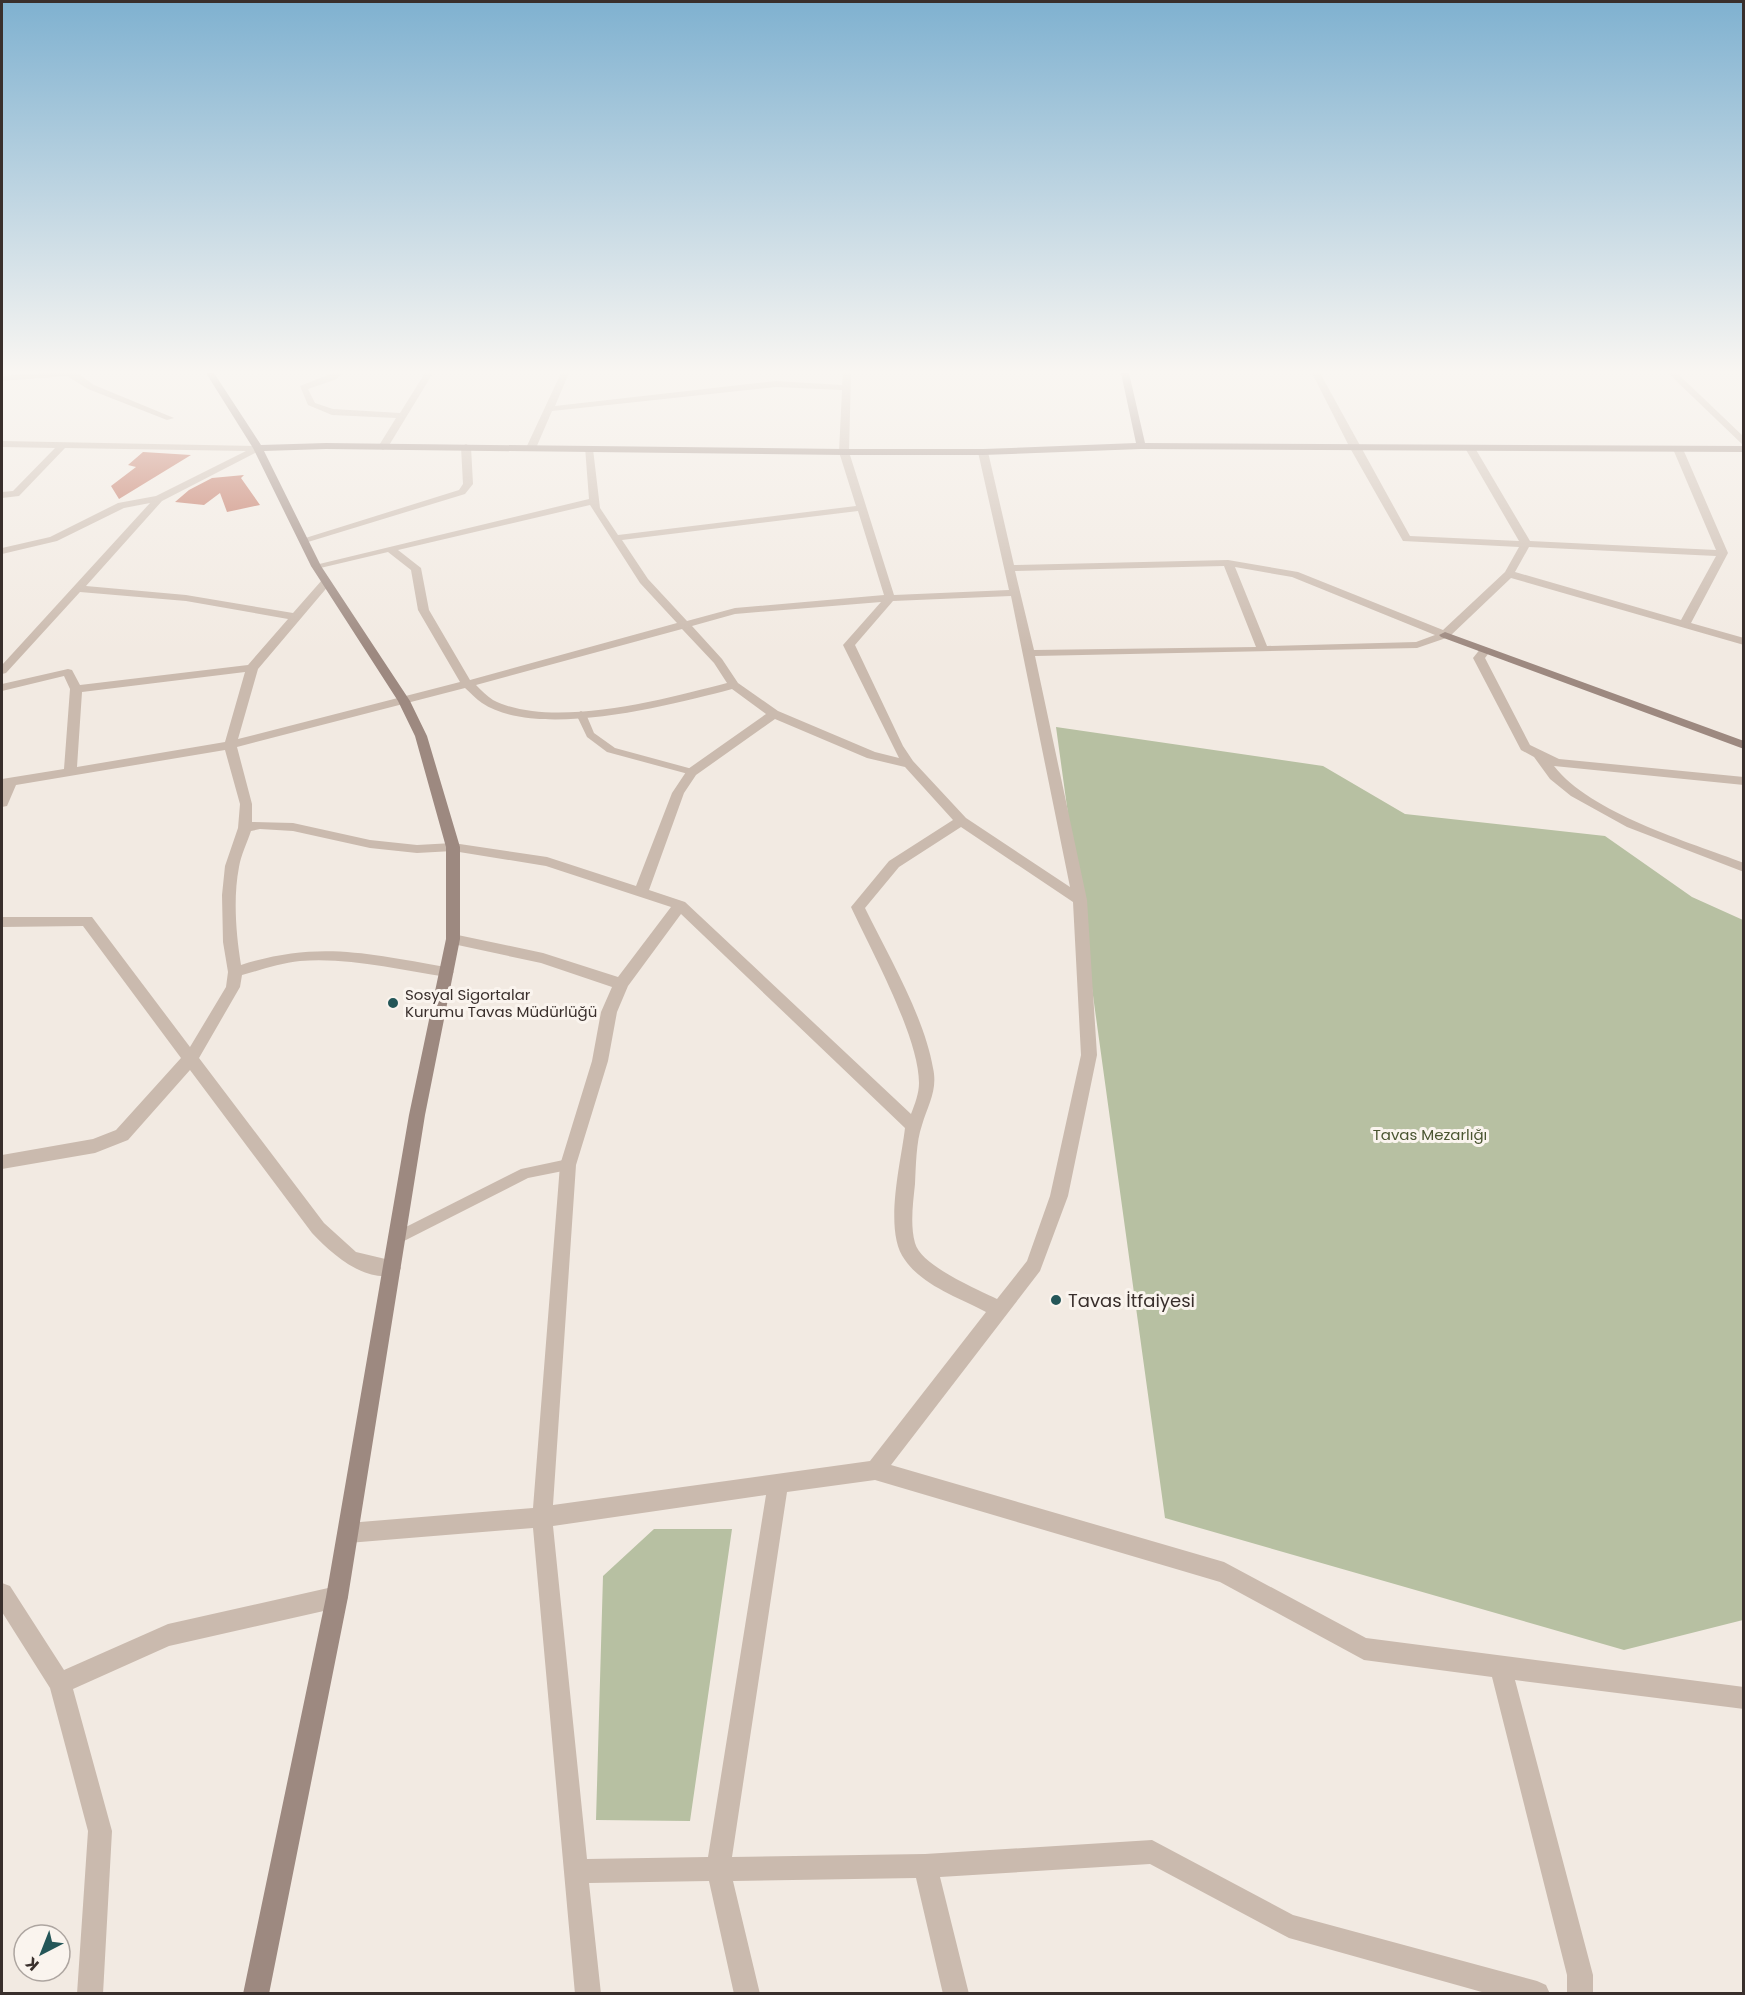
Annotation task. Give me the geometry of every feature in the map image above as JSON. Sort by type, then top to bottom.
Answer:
[{"type":"street","points":[[2,495],[16,494],[43,466]]},
{"type":"street","points":[[2,551],[53,539],[121,504],[159,499],[223,466]]},
{"type":"street","points":[[256,1994],[338,1597],[417,1115],[453,939],[453,847],[421,736],[404,701],[316,566],[267,466]]},
{"type":"street","points":[[303,540],[462,492],[468,484],[467,466]]},
{"type":"street","points":[[590,466],[595,508],[644,581],[718,661],[734,685],[774,714],[871,755],[909,764]]},
{"type":"street","points":[[849,466],[890,598]]},
{"type":"street","points":[[875,1470],[1034,1265],[1056,1205],[1089,1056],[1080,900],[1029,652],[986,466]]},
{"type":"street","points":[[1365,466],[1407,539],[1723,553]]},
{"type":"street","points":[[1481,466],[1527,544]]},
{"type":"street","points":[[1685,466],[1723,553]]},
{"type":"street","points":[[2,671],[159,499]]},
{"type":"street","points":[[316,566],[594,501]]},
{"type":"street","points":[[615,538],[862,508]]},
{"type":"street","points":[[1029,652],[1263,650],[1417,645],[1445,635],[1509,574],[1527,544]]},
{"type":"street","points":[[390,549],[416,568],[424,612],[467,684],[483,698],[519,713],[581,714],[661,704],[734,685]]},
{"type":"street","points":[[1684,625],[1723,553]]},
{"type":"street","points":[[1009,568],[1228,563],[1294,574],[1445,635],[1743,745]]},
{"type":"street","points":[[1228,563],[1263,650]]},
{"type":"street","points":[[1509,574],[1743,642]]},
{"type":"street","points":[[2,1161],[95,1146],[114,1140],[128,1130],[146,1106],[191,1058],[233,987],[235,972],[230,942],[229,895],[232,866],[245,828],[246,804],[230,746],[252,668],[326,582]]},
{"type":"street","points":[[77,588],[186,598],[296,616]]},
{"type":"street","points":[[2,803],[6,783],[230,746],[735,611],[890,598],[1014,593]]},
{"type":"street","points":[[890,598],[849,645],[897,746],[909,764],[961,821],[1080,900]]},
{"type":"street","points":[[1485,650],[1479,658],[1525,747],[1539,757],[1556,763],[1743,781]]},
{"type":"street","points":[[76,689],[252,668]]},
{"type":"street","points":[[2,687],[68,672],[76,689],[70,771]]},
{"type":"street","points":[[641,892],[678,793],[692,772],[774,714]]},
{"type":"street","points":[[1539,757],[1556,779],[1580,796],[1633,823],[1743,868]]},
{"type":"street","points":[[961,821],[894,864],[858,907],[919,1044],[928,1081],[922,1107],[913,1126],[904,1198],[904,1237],[910,1253],[927,1268],[1000,1310]]},
{"type":"street","points":[[245,828],[260,825],[293,827],[393,848],[453,847],[548,862],[681,905],[913,1126]]},
{"type":"street","points":[[588,1994],[543,1517],[568,1165],[600,1061],[609,1012],[621,984],[681,905]]},
{"type":"street","points":[[2,922],[87,921],[318,1228],[350,1259],[367,1265],[392,1268]]},
{"type":"street","points":[[453,939],[543,958],[621,984]]},
{"type":"street","points":[[235,972],[279,959],[313,955],[356,957],[447,972]]},
{"type":"street","points":[[348,1533],[543,1517],[875,1470],[1224,1573],[1364,1649],[1743,1698]]},
{"type":"street","points":[[747,1994],[718,1869],[778,1484]]},
{"type":"street","points":[[2,1594],[60,1683],[99,1831],[90,1994]]},
{"type":"street","points":[[60,1683],[168,1635],[338,1597]]},
{"type":"street","points":[[1501,1666],[1580,1975],[1580,1994]]},
{"type":"street","points":[[575,1871],[926,1866],[1152,1852],[1289,1926],[1537,1994]]},
{"type":"street","points":[[926,1866],[956,1994]]},
{"type":"lane","points":[[581,714],[590,735],[611,750],[692,772]]},
{"type":"lane","points":[[397,1238],[526,1173],[568,1165]]},
{"type":"green space","name":"Tavas Mezarlığı","points":[[1056,727],[1323,766],[1405,814],[1605,836],[1692,897],[1743,920],[1743,1620],[1624,1650],[1165,1518]]},
{"type":"green space","points":[[654,1529],[732,1529],[690,1821],[596,1820],[603,1576]]},
{"type":"building","points":[[132,466],[173,466],[119,499],[111,486],[136,467]]},
{"type":"building","points":[[244,475],[241,478],[260,505],[227,512],[220,493],[204,505],[175,502],[189,490],[212,478]]},
{"type":"place","name":"Sosyal Sigortalar Kurumu Tavas Müdürlüğü","points":[[393,1003]]},
{"type":"place","name":"Tavas İtfaiyesi","points":[[1056,1300]]}]
